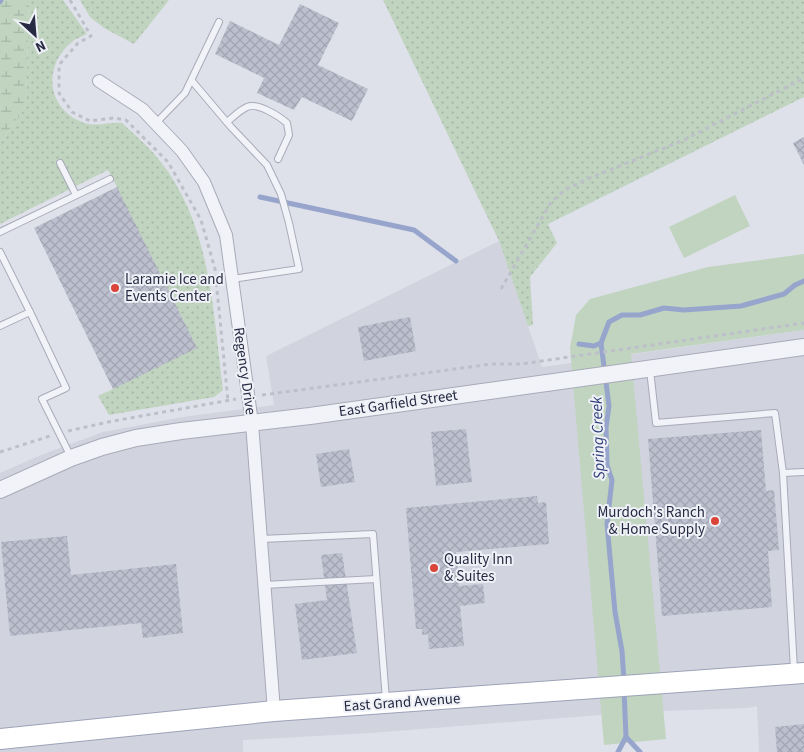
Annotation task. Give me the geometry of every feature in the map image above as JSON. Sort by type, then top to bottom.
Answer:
[{"type":"main road","name":"East Grand Avenue","points":[[0,740],[274,712],[799,674]]},
{"type":"street","name":"Regency Drive","points":[[98,81],[142,109],[182,151],[204,182],[226,236],[252,423],[274,712]]},
{"type":"street","name":"East Garfield Street","points":[[0,490],[71,458],[136,438],[804,347]]},
{"type":"lane","points":[[156,123],[185,93],[219,22]]},
{"type":"lane","points":[[192,81],[267,165],[281,194],[299,268],[232,279]]},
{"type":"lane","points":[[227,122],[246,107],[253,105],[277,115],[287,123],[289,134],[278,159]]},
{"type":"lane","points":[[60,163],[76,195]]},
{"type":"lane","points":[[0,232],[110,179]]},
{"type":"lane","points":[[0,252],[66,388],[42,400],[71,458]]},
{"type":"lane","points":[[0,326],[30,312]]},
{"type":"lane","points":[[649,367],[656,423],[775,413],[783,473],[799,674]]},
{"type":"lane","points":[[783,473],[804,472]]},
{"type":"lane","points":[[261,539],[373,534],[386,704]]},
{"type":"lane","points":[[264,585],[376,579]]},
{"type":"path","points":[[70,0],[91,36],[78,43],[59,65],[59,93],[72,112],[90,121],[114,118],[126,120],[168,162],[202,220],[215,269],[228,401]]},
{"type":"path","points":[[501,289],[551,202],[565,190],[684,140],[804,78]]},
{"type":"path","points":[[0,452],[59,434],[108,422],[248,397],[492,364],[521,364],[804,323]]},
{"type":"shaded area","points":[[499,241],[542,367],[804,330],[804,752],[759,752],[757,706],[748,708],[609,713],[371,733],[243,740],[243,752],[0,752],[0,473],[41,455],[103,432],[183,417],[274,405],[266,356]]},
{"type":"green space","points":[[0,0],[29,0],[26,106],[0,143]]},
{"type":"green space","points":[[29,0],[63,0],[87,34],[73,41],[56,62],[53,86],[62,108],[71,116],[84,123],[94,125],[122,123],[160,161],[177,186],[190,213],[200,241],[212,300],[223,390],[214,397],[109,415],[98,396],[113,389],[117,187],[108,170],[0,224],[0,143],[26,106]]},
{"type":"green space","points":[[80,0],[169,0],[134,44],[104,28],[90,17]]},
{"type":"green space","points":[[383,0],[804,0],[804,97],[548,224],[557,243],[530,277],[533,325],[528,326],[499,241]]},
{"type":"green space","points":[[735,195],[750,226],[684,258],[669,227]]},
{"type":"green space","points":[[804,254],[804,330],[631,354],[666,739],[604,745],[570,348],[576,315],[590,299],[708,267]]},
{"type":"building","points":[[300,4],[339,23],[318,65],[368,89],[352,121],[302,97],[294,110],[257,93],[264,78],[215,54],[230,21],[279,45]]},
{"type":"building","points":[[804,137],[804,165],[793,143]]},
{"type":"building","name":"Laramie Ice and Events Center","points":[[117,187],[197,348],[113,389],[34,228]]},
{"type":"building","points":[[410,317],[416,351],[364,361],[358,327]]},
{"type":"building","points":[[466,429],[472,482],[436,486],[431,432]]},
{"type":"building","name":"Murdoch's Ranch & Home Supply","points":[[761,430],[766,491],[774,490],[779,550],[768,551],[772,607],[662,616],[648,439]]},
{"type":"building","points":[[349,449],[355,482],[321,487],[316,454]]},
{"type":"building","name":"Quality Inn & Suites","points":[[537,496],[538,503],[546,502],[549,544],[456,552],[459,586],[483,584],[485,603],[460,606],[464,646],[429,649],[428,634],[422,635],[422,629],[416,629],[406,508]]},
{"type":"building","points":[[67,536],[71,575],[176,564],[183,633],[143,638],[141,623],[10,636],[1,542]]},
{"type":"building","points":[[342,553],[357,653],[302,660],[295,604],[327,600],[321,555]]},
{"type":"building","points":[[804,724],[804,752],[777,752],[775,727]]},
{"type":"waterway","points":[[260,197],[414,230],[456,261]]},
{"type":"waterway","name":"Spring Creek","points":[[624,681],[622,651],[615,612],[607,524],[612,480],[607,465],[606,428],[609,406],[601,343],[609,322],[622,315],[640,315],[664,308],[684,310],[741,306],[784,294],[795,285],[804,281]]},
{"type":"waterway","points":[[579,344],[594,346],[601,343]]},
{"type":"waterway","name":"Spring Creek","points":[[624,689],[626,737],[640,752]]},
{"type":"waterway","points":[[618,752],[626,737]]},
{"type":"place","name":"Laramie Ice and Events Center","points":[[115,288]]},
{"type":"place","name":"Murdoch's Ranch & Home Supply","points":[[715,521]]},
{"type":"place","name":"Quality Inn & Suites","points":[[434,568]]}]
